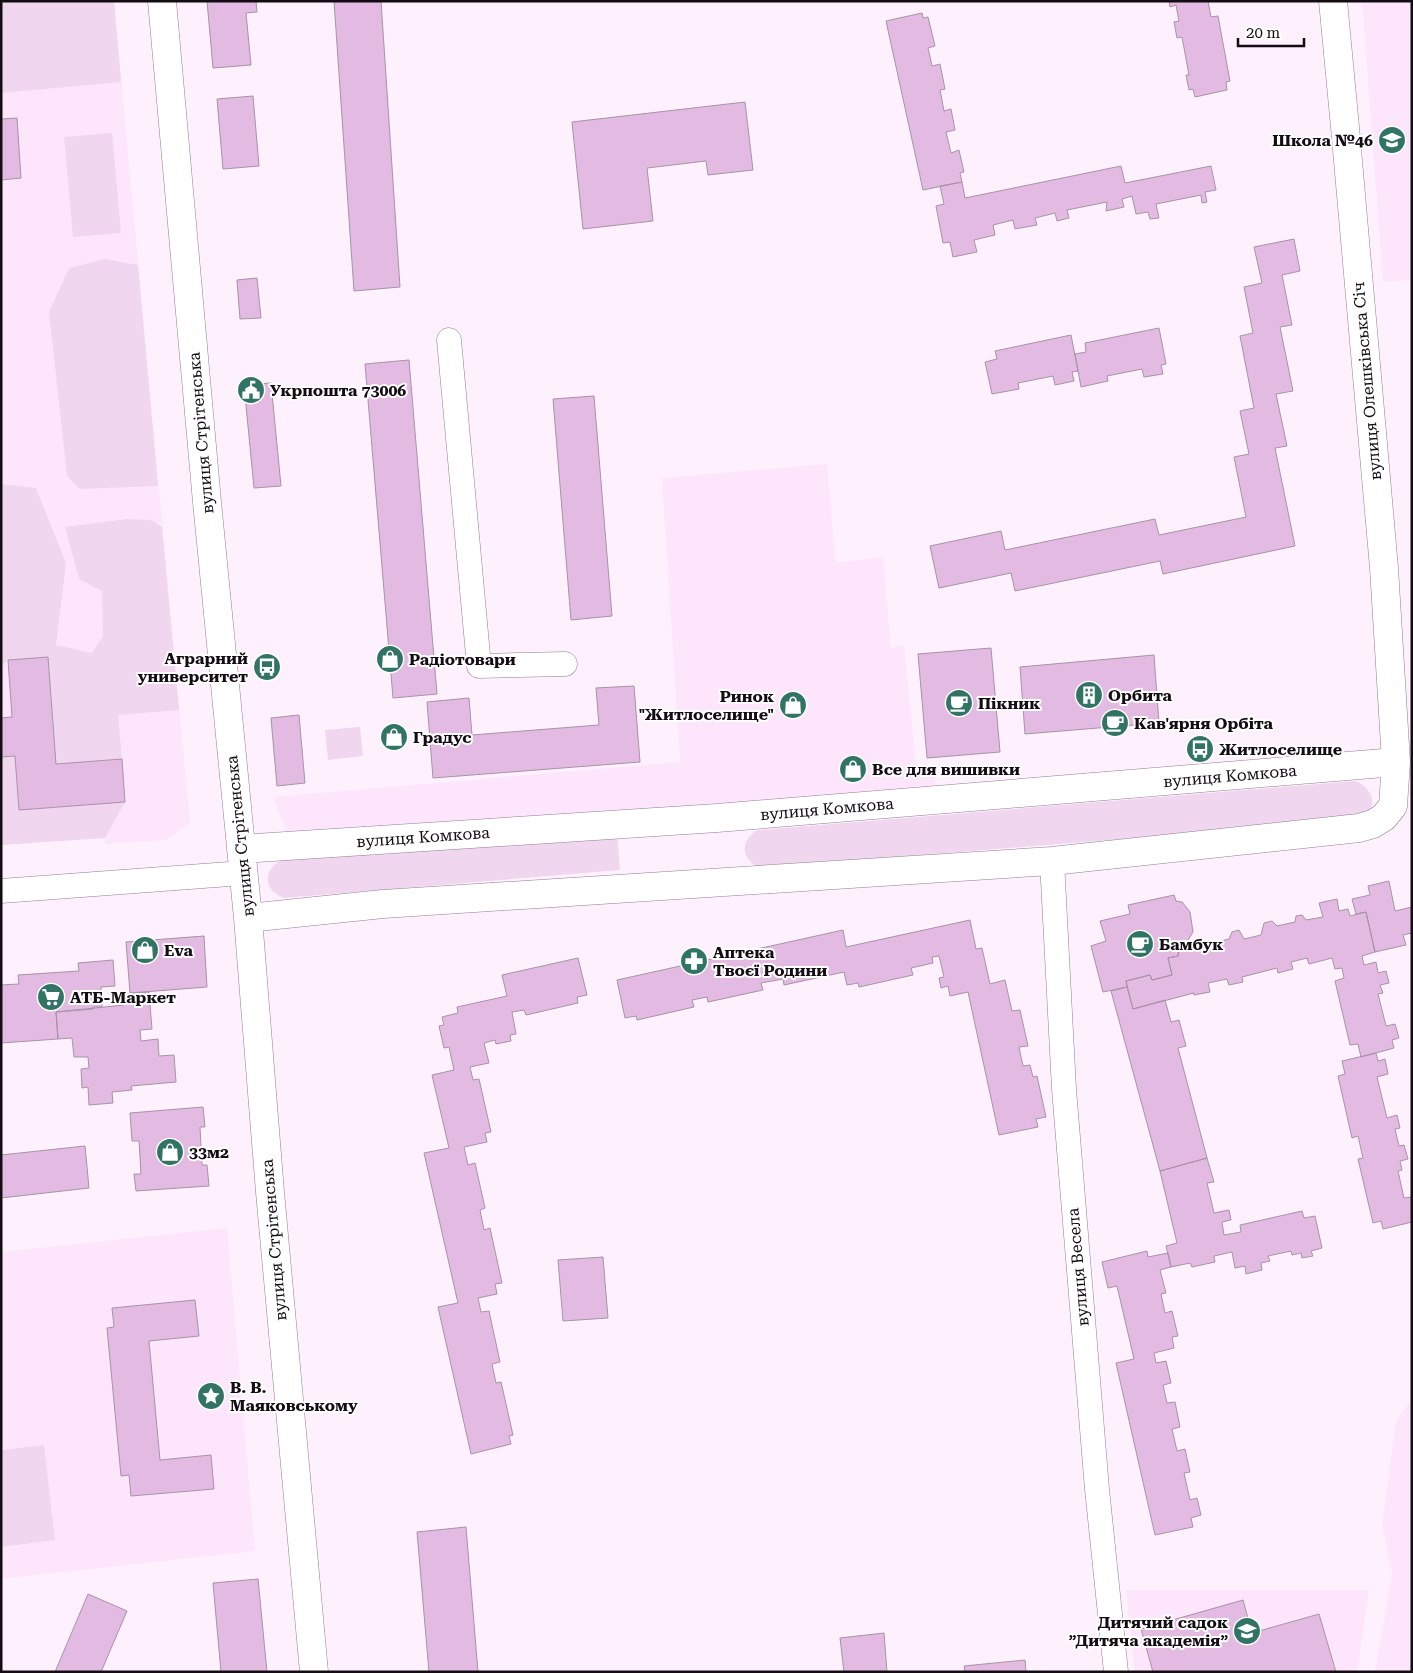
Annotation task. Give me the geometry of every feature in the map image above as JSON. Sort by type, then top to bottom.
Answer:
[{"type":"street","name":"вулиця Стрітенська","points":[[162,1],[207,502],[248,918],[270,1192],[314,1672]]},
{"type":"street","name":"вулиця Олешківська Січ","points":[[1052,861],[1359,828],[1378,820],[1393,806],[1404,761],[1384,568],[1347,145],[1332,1]]},
{"type":"street","points":[[449,340],[479,666],[565,664]]},
{"type":"street","name":"вулиця Комкова","points":[[1,891],[242,861],[717,818],[1404,761]]},
{"type":"street","points":[[248,918],[383,904],[1052,861]]},
{"type":"street","name":"вулиця Весела","points":[[1052,861],[1065,1107],[1096,1480],[1116,1672]]},
{"type":"shaded area","points":[[1,1],[114,1],[190,823],[165,840],[106,844],[104,838],[1,845]]},
{"type":"shaded area","points":[[1,1],[114,1],[121,82],[1,93]]},
{"type":"shaded area","name":"Школа №46","points":[[1362,1],[1412,1],[1412,280],[1383,282]]},
{"type":"shaded area","points":[[112,133],[121,233],[73,237],[64,137]]},
{"type":"shaded area","points":[[105,259],[138,265],[158,486],[80,489],[67,476],[49,312],[69,268]]},
{"type":"shaded area","name":"Ринок \"Житлоселище\"","points":[[827,464],[836,563],[883,557],[891,648],[904,645],[916,767],[932,768],[937,788],[290,841],[273,797],[680,762],[662,478]]},
{"type":"shaded area","points":[[1,484],[36,488],[66,563],[56,645],[92,653],[103,636],[102,591],[79,579],[65,527],[127,519],[151,520],[162,527],[179,710],[118,715],[122,759],[56,764],[48,657],[8,660],[1,666]]},
{"type":"shaded area","points":[[360,727],[363,756],[328,760],[325,730]]},
{"type":"shaded area","points":[[15,756],[19,810],[125,802],[105,838],[1,845],[1,757]]},
{"type":"shaded area","points":[[1355,781],[1367,789],[1372,798],[1369,812],[1358,820],[761,868],[749,861],[745,850],[748,839],[758,830]]},
{"type":"shaded area","points":[[617,833],[620,870],[284,898],[272,891],[268,880],[271,870],[281,860]]},
{"type":"shaded area","points":[[227,1228],[255,1551],[1,1579],[1,1252]]},
{"type":"shaded area","points":[[1412,1399],[1412,1672],[1375,1672],[1392,1573],[1382,1525],[1396,1421]]},
{"type":"shaded area","points":[[44,1445],[55,1540],[1,1547],[1,1450]]},
{"type":"shaded area","name":"Дитячий садок ”Дитяча академія”","points":[[1126,1590],[1369,1590],[1357,1672],[1135,1672]]},
{"type":"building","points":[[207,1],[256,1],[257,12],[246,13],[251,65],[213,68]]},
{"type":"building","points":[[334,1],[381,1],[400,287],[354,291]]},
{"type":"building","points":[[1169,1],[1208,1],[1211,17],[1218,16],[1230,81],[1226,82],[1227,90],[1195,97],[1193,89],[1189,90],[1186,75],[1189,75],[1182,37],[1177,38],[1174,22],[1179,21],[1176,5],[1170,7]]},
{"type":"building","points":[[922,13],[923,18],[928,17],[935,46],[928,48],[932,66],[940,64],[945,89],[940,90],[944,111],[951,109],[955,130],[946,132],[951,153],[959,150],[964,172],[960,173],[962,182],[923,190],[886,21]]},
{"type":"building","points":[[253,96],[259,166],[223,169],[217,99]]},
{"type":"building","points":[[745,102],[753,170],[708,175],[706,161],[647,168],[653,221],[583,229],[572,122]]},
{"type":"building","points":[[17,118],[21,178],[1,180],[1,119]]},
{"type":"building","points":[[1121,166],[1125,183],[1211,166],[1216,190],[1205,192],[1207,202],[1202,203],[1201,195],[1156,204],[1159,218],[1150,219],[1148,212],[1136,214],[1132,196],[1122,199],[1124,207],[1106,211],[1107,202],[1067,210],[1069,218],[1057,221],[1055,213],[1035,218],[1037,225],[1015,229],[1013,220],[993,225],[995,235],[974,240],[977,252],[953,257],[950,242],[943,243],[936,206],[944,204],[940,186],[962,182],[965,198]]},
{"type":"building","points":[[1294,239],[1300,271],[1282,275],[1292,325],[1280,327],[1293,391],[1276,394],[1287,446],[1275,448],[1295,546],[1163,574],[1160,561],[1015,591],[1011,573],[939,588],[930,546],[1001,531],[1005,550],[1155,519],[1159,535],[1246,517],[1234,457],[1249,454],[1240,411],[1254,408],[1240,336],[1253,333],[1244,287],[1262,283],[1254,247]]},
{"type":"building","points":[[257,278],[261,318],[240,319],[237,280]]},
{"type":"building","points":[[1159,328],[1166,364],[1161,365],[1163,374],[1144,377],[1142,369],[1107,376],[1108,381],[1081,387],[1075,354],[1086,352],[1085,343]]},
{"type":"building","points":[[1071,335],[1078,371],[1072,372],[1074,381],[1055,385],[1053,376],[1018,383],[1019,389],[992,394],[985,362],[997,359],[995,351]]},
{"type":"building","points":[[409,360],[437,694],[393,698],[365,364]]},
{"type":"building","points":[[271,383],[281,486],[254,488],[244,385]]},
{"type":"building","points":[[594,396],[612,616],[571,620],[553,399]]},
{"type":"building","name":"Пікник","points":[[991,648],[1000,752],[927,758],[918,654]]},
{"type":"building","name":"Орбита","points":[[1154,655],[1159,723],[1025,734],[1020,667]]},
{"type":"building","points":[[48,657],[56,764],[122,759],[125,802],[19,810],[15,756],[1,757],[1,718],[12,717],[8,660]]},
{"type":"building","points":[[634,686],[640,762],[433,778],[427,702],[469,698],[472,735],[599,725],[596,688]]},
{"type":"building","points":[[299,715],[305,783],[277,786],[271,718]]},
{"type":"building","name":"Все для вишивки","points":[[859,762],[861,775],[847,776],[845,764]]},
{"type":"building","points":[[1389,881],[1395,911],[1412,907],[1412,933],[1403,935],[1406,945],[1375,952],[1366,912],[1356,914],[1352,899],[1370,895],[1368,886]]},
{"type":"building","name":"Бамбук","points":[[1174,895],[1176,901],[1182,902],[1190,912],[1193,932],[1186,943],[1180,944],[1178,956],[1168,958],[1172,975],[1152,980],[1150,975],[1126,981],[1127,987],[1103,992],[1091,946],[1106,941],[1100,921],[1130,914],[1128,905]]},
{"type":"building","points":[[1337,899],[1339,911],[1348,909],[1350,916],[1366,912],[1375,952],[1362,956],[1364,965],[1376,962],[1378,973],[1386,971],[1389,983],[1380,985],[1383,993],[1378,994],[1386,1026],[1395,1024],[1399,1038],[1392,1040],[1394,1048],[1361,1057],[1358,1044],[1350,1045],[1335,981],[1344,978],[1342,968],[1335,969],[1332,958],[1309,964],[1307,958],[1291,962],[1293,969],[1278,973],[1277,968],[1242,977],[1243,982],[1229,985],[1227,979],[1208,983],[1210,992],[1194,995],[1194,993],[1133,1009],[1126,981],[1150,975],[1152,980],[1172,975],[1168,958],[1178,956],[1180,944],[1186,943],[1195,947],[1229,939],[1232,932],[1239,930],[1244,939],[1261,935],[1264,923],[1272,921],[1277,926],[1295,922],[1296,916],[1302,915],[1306,920],[1323,917],[1319,903]]},
{"type":"building","points":[[970,920],[976,949],[982,948],[990,984],[1005,980],[1012,1011],[1020,1010],[1028,1046],[1019,1047],[1023,1066],[1030,1065],[1033,1077],[1037,1076],[1046,1117],[1036,1119],[1038,1127],[999,1135],[968,992],[950,996],[948,986],[941,988],[939,978],[944,977],[939,956],[932,957],[933,963],[911,968],[913,975],[859,987],[858,983],[847,985],[844,972],[784,985],[783,979],[761,983],[763,990],[708,1002],[707,997],[692,1000],[694,1007],[637,1020],[636,1016],[625,1018],[617,980],[843,930],[846,947]]},
{"type":"building","points":[[204,936],[207,987],[130,993],[126,942]]},
{"type":"building","points":[[578,958],[587,995],[577,997],[578,1003],[526,1015],[524,1010],[512,1012],[516,1034],[510,1035],[511,1041],[496,1044],[495,1040],[484,1043],[489,1063],[470,1067],[473,1080],[479,1079],[491,1132],[485,1133],[487,1142],[464,1147],[468,1165],[475,1163],[485,1208],[480,1210],[484,1230],[490,1228],[502,1283],[495,1284],[497,1294],[478,1298],[481,1312],[489,1311],[500,1362],[492,1364],[496,1383],[501,1382],[513,1435],[509,1436],[511,1444],[471,1454],[438,1307],[458,1303],[424,1153],[449,1148],[432,1075],[454,1070],[449,1047],[444,1048],[439,1026],[444,1025],[442,1017],[458,1013],[457,1007],[507,996],[502,975]]},
{"type":"building","name":"АТБ-Маркет","points":[[113,960],[115,986],[101,987],[102,1007],[56,1012],[58,1039],[1,1043],[1,985],[19,984],[18,975],[79,971],[78,963]]},
{"type":"building","points":[[1127,987],[1133,1009],[1165,1000],[1171,1022],[1179,1020],[1186,1046],[1178,1048],[1207,1158],[1160,1171],[1111,991]]},
{"type":"building","points":[[149,992],[152,1029],[140,1030],[141,1041],[158,1039],[159,1056],[174,1055],[176,1082],[131,1086],[132,1090],[112,1092],[113,1103],[89,1105],[88,1087],[82,1088],[81,1069],[89,1068],[88,1057],[74,1057],[72,1038],[58,1039],[56,1012],[124,1005],[123,994]]},
{"type":"building","points":[[1376,1053],[1378,1061],[1385,1059],[1388,1074],[1377,1077],[1387,1118],[1397,1115],[1400,1128],[1395,1129],[1399,1146],[1404,1145],[1408,1159],[1400,1161],[1402,1170],[1398,1171],[1404,1198],[1412,1197],[1412,1222],[1383,1229],[1381,1221],[1373,1223],[1358,1159],[1363,1158],[1358,1136],[1352,1138],[1338,1076],[1345,1074],[1342,1061]]},
{"type":"building","points":[[203,1107],[205,1127],[200,1127],[202,1165],[207,1165],[209,1186],[136,1191],[134,1174],[141,1174],[139,1141],[132,1141],[130,1113]]},
{"type":"building","points":[[85,1146],[89,1188],[1,1198],[1,1155]]},
{"type":"building","points":[[1207,1158],[1214,1182],[1207,1183],[1214,1213],[1229,1210],[1231,1220],[1222,1222],[1224,1235],[1241,1232],[1240,1225],[1302,1211],[1304,1218],[1315,1216],[1322,1248],[1311,1251],[1313,1256],[1302,1258],[1301,1253],[1292,1255],[1291,1251],[1268,1256],[1270,1261],[1261,1263],[1262,1270],[1246,1274],[1245,1266],[1235,1268],[1232,1252],[1214,1256],[1215,1262],[1192,1267],[1190,1263],[1171,1267],[1166,1246],[1177,1243],[1160,1171]]},
{"type":"building","points":[[1147,1251],[1148,1257],[1168,1253],[1171,1267],[1160,1270],[1166,1293],[1161,1294],[1165,1313],[1172,1311],[1178,1336],[1172,1337],[1174,1348],[1154,1353],[1156,1363],[1166,1361],[1171,1383],[1163,1385],[1167,1403],[1175,1402],[1180,1427],[1172,1429],[1177,1451],[1185,1449],[1190,1472],[1184,1473],[1190,1500],[1197,1498],[1201,1515],[1191,1518],[1193,1527],[1155,1535],[1116,1363],[1134,1359],[1117,1286],[1108,1288],[1102,1262]]},
{"type":"building","points":[[603,1257],[608,1318],[563,1321],[558,1260]]},
{"type":"building","points":[[195,1300],[199,1336],[149,1341],[160,1460],[211,1455],[214,1489],[131,1496],[129,1475],[121,1476],[107,1328],[114,1327],[112,1308]]},
{"type":"building","points":[[466,1527],[478,1672],[429,1672],[417,1532]]},
{"type":"building","points":[[258,1579],[267,1672],[221,1672],[213,1583]]},
{"type":"building","points":[[88,1594],[127,1611],[101,1672],[55,1672]]},
{"type":"building","points":[[1243,1600],[1252,1633],[1319,1614],[1336,1672],[1153,1672],[1141,1629]]},
{"type":"building","points":[[884,1633],[887,1672],[844,1672],[840,1638]]},
{"type":"building","points":[[1025,1660],[1026,1672],[965,1672],[964,1666]]},
{"type":"place","name":"Школа №46","points":[[1392,140]]},
{"type":"place","name":"Укрпошта 73006","points":[[251,390]]},
{"type":"place","name":"Радіотовари","points":[[390,659]]},
{"type":"place","name":"Аграрний университет","points":[[267,667]]},
{"type":"place","name":"Орбита","points":[[1089,695]]},
{"type":"place","name":"Пікник","points":[[959,703]]},
{"type":"place","name":"Ринок \"Житлоселище\"","points":[[793,705]]},
{"type":"place","name":"Кав'ярня Орбіта","points":[[1115,723]]},
{"type":"place","name":"Градус","points":[[394,737]]},
{"type":"place","name":"Житлоселище","points":[[1200,749]]},
{"type":"place","name":"Все для вишивки","points":[[853,769]]},
{"type":"place","name":"Бамбук","points":[[1140,944]]},
{"type":"place","name":"Eva","points":[[145,950]]},
{"type":"place","name":"Аптека Твоєї Родини","points":[[694,961]]},
{"type":"place","name":"АТБ-Маркет","points":[[51,997]]},
{"type":"place","name":"33м2","points":[[170,1152]]},
{"type":"place","name":"В. В. Маяковському","points":[[211,1396]]},
{"type":"place","name":"Дитячий садок ”Дитяча академія”","points":[[1247,1631]]}]
